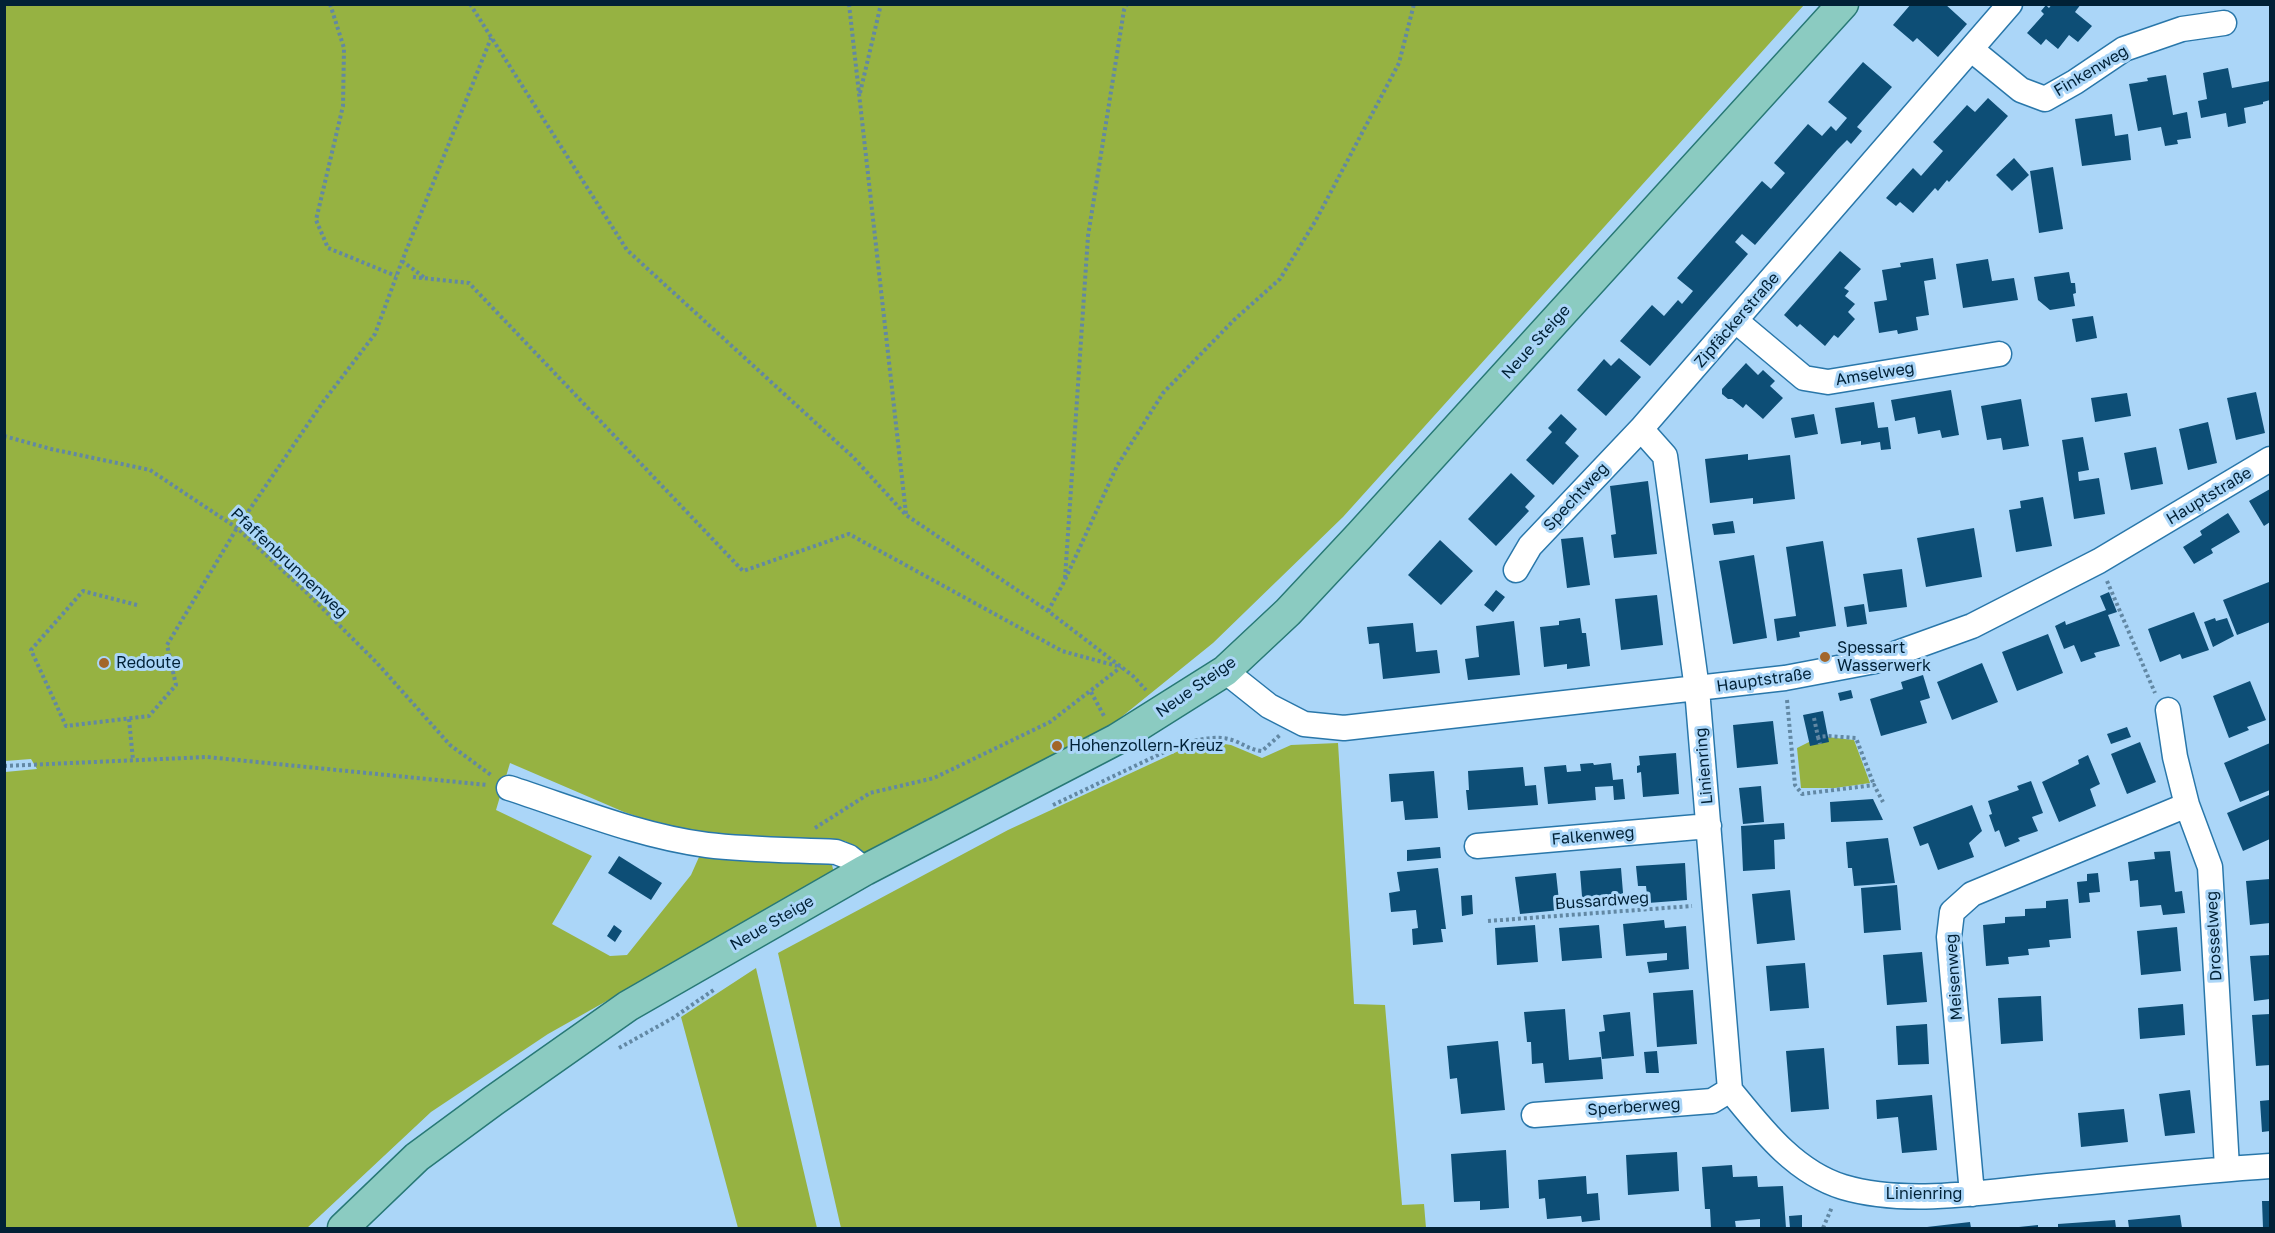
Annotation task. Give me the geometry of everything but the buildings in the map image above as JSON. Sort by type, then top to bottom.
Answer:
[{"type":"main road","name":"Neue Steige","points":[[343,1228],[417,1157],[628,1006],[865,870],[1117,739],[1226,671],[1287,612],[1360,535],[1843,4]]},
{"type":"street","name":"Zipfäckerstraße","points":[[1641,429],[2010,4]]},
{"type":"street","name":"Finkenweg","points":[[1972,50],[2021,90],[2045,99],[2124,49],[2182,29],[2224,22]]},
{"type":"street","name":"Amselweg","points":[[1736,321],[1804,378],[1828,382],[1999,354]]},
{"type":"street","name":"Spechtweg","points":[[1516,570],[1530,546],[1641,429]]},
{"type":"street","points":[[1641,429],[1665,456],[1697,689]]},
{"type":"street","name":"Hauptstraße","points":[[1226,671],[1269,706],[1304,724],[1344,728],[1697,689],[1785,678],[1875,662],[1972,626],[2099,561],[2271,459]]},
{"type":"street","name":"Linienring","points":[[1697,689],[1730,1090],[1768,1136],[1803,1167],[1842,1186],[1890,1196],[1972,1194],[2228,1168],[2271,1166]]},
{"type":"street","name":"Drosselweg","points":[[2169,710],[2175,757],[2187,805],[2210,867],[2228,1168]]},
{"type":"street","points":[[509,788],[644,832],[708,845],[836,852],[849,857],[865,870]]},
{"type":"street","name":"Meisenweg","points":[[1972,1194],[1949,937],[1952,912],[1972,894],[2187,805]]},
{"type":"street","name":"Falkenweg","points":[[1477,846],[1709,826]]},
{"type":"street","name":"Sperberweg","points":[[1534,1114],[1712,1101],[1730,1090]]},
{"type":"path","points":[[330,4],[344,48],[343,106],[316,220],[328,248],[396,276]]},
{"type":"path","points":[[470,4],[627,250],[853,457],[906,515],[1048,611],[1133,676],[1165,710]]},
{"type":"path","points":[[849,4],[906,515]]},
{"type":"path","points":[[859,96],[881,4]]},
{"type":"path","points":[[1064,582],[1088,237],[1124,10],[1127,4]]},
{"type":"path","points":[[1048,611],[1064,582],[1117,466],[1163,393],[1234,320],[1280,279],[1316,220],[1399,63],[1414,4]]},
{"type":"path","points":[[137,605],[83,591],[31,650],[66,726],[149,716],[176,685],[167,645],[237,528],[323,402],[375,334],[491,38]]},
{"type":"path","points":[[402,261],[427,279]]},
{"type":"path","points":[[413,277],[469,283],[742,571],[849,534],[1062,651],[1121,667]]},
{"type":"path","name":"Pfaffenbrunnenweg","points":[[4,436],[51,449],[150,470],[237,528],[377,663],[450,745],[509,788]]},
{"type":"path","points":[[2106,578],[2157,695],[2169,710]]},
{"type":"path","points":[[799,850],[810,831],[870,793],[934,778],[1050,722],[1121,667]]},
{"type":"path","points":[[1787,698],[1795,785],[1803,794],[1875,785]]},
{"type":"path","points":[[1047,808],[1181,744],[1220,738],[1234,741],[1250,750],[1262,751],[1282,733],[1290,717]]},
{"type":"path","points":[[1814,718],[1820,744]]},
{"type":"path","points":[[129,719],[133,760]]},
{"type":"path","points":[[1818,737],[1856,738],[1883,802]]},
{"type":"path","points":[[4,766],[207,757],[509,788]]},
{"type":"path","name":"Bussardweg","points":[[1488,921],[1716,904]]},
{"type":"path","points":[[615,1050],[674,1018],[720,986]]},
{"type":"green space","points":[[5,5],[1804,5],[1343,517],[1213,643],[1088,744],[874,859],[845,841],[702,838],[624,812],[510,763],[496,810],[592,856],[552,924],[610,956],[627,955],[691,875],[699,857],[830,857],[834,873],[548,1034],[431,1112],[307,1228],[5,1228],[5,772],[37,769],[31,759],[5,761]]},
{"type":"green space","points":[[1827,737],[1854,740],[1870,783],[1835,788],[1801,788],[1797,748]]},
{"type":"green space","points":[[1211,742],[1231,745],[1262,758],[1291,745],[1338,743],[1354,1004],[1385,1005],[1402,1205],[1424,1204],[1426,1228],[841,1228],[778,953],[1008,830],[1185,748]]},
{"type":"green space","points":[[756,968],[817,1228],[738,1228],[681,1017]]},
{"type":"place","name":"Spessart Wasserwerk","points":[[1825,657]]},
{"type":"place","name":"Redoute","points":[[104,663]]},
{"type":"place","name":"Hohenzollern-Kreuz","points":[[1057,746]]}]
